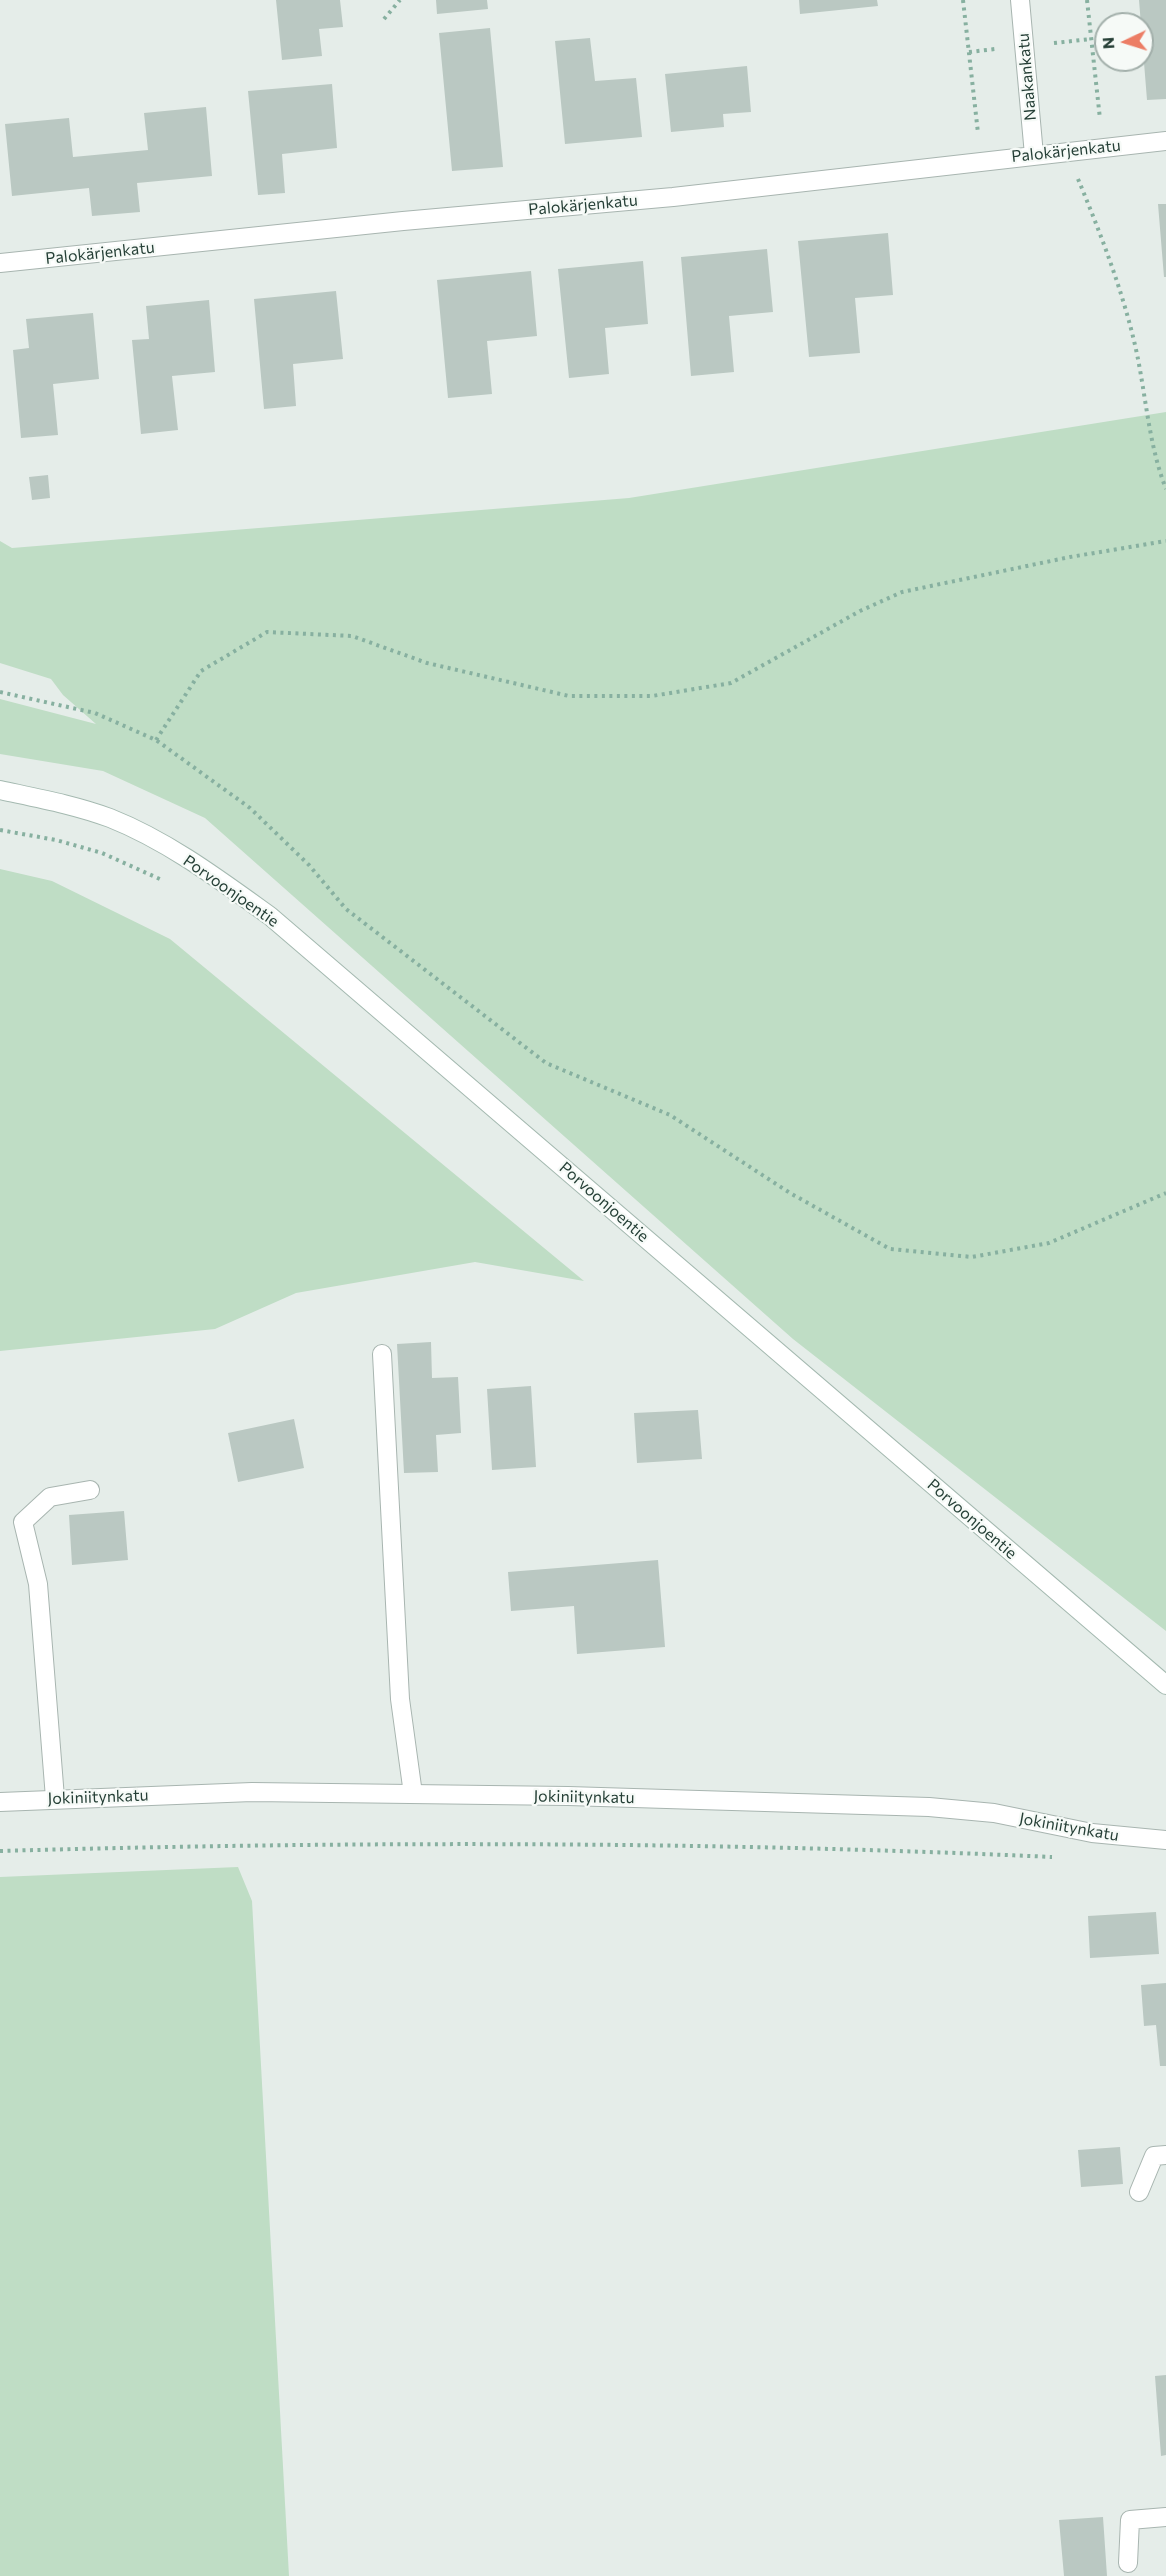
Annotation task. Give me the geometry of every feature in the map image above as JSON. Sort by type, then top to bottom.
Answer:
[{"type":"street","name":"Naakankatu","points":[[1020,0],[1034,155]]},
{"type":"street","name":"Palokärjenkatu","points":[[0,263],[403,221],[673,197],[1166,141]]},
{"type":"street","name":"Porvoonjoentie","points":[[0,790],[52,801],[111,819],[166,846],[270,916],[1166,1685]]},
{"type":"street","points":[[382,1354],[400,1699],[413,1794]]},
{"type":"street","points":[[55,1798],[38,1584],[23,1522],[51,1497],[90,1490]]},
{"type":"street","name":"Jokiniitynkatu","points":[[0,1802],[55,1798],[252,1792],[940,1807],[994,1813],[1092,1833],[1166,1840]]},
{"type":"street","points":[[1138,2192],[1154,2156],[1166,2155]]},
{"type":"street","points":[[1128,2562],[1130,2520],[1166,2517]]},
{"type":"path","points":[[384,19],[400,0]]},
{"type":"path","points":[[963,0],[981,161]]},
{"type":"path","points":[[1087,0],[1103,147]]},
{"type":"path","points":[[1066,151],[1100,232],[1135,344],[1156,465],[1166,489]]},
{"type":"path","points":[[156,740],[201,671],[267,632],[352,636],[427,663],[570,696],[652,696],[730,683],[860,611],[902,592],[1070,557],[1166,541]]},
{"type":"path","points":[[0,692],[94,712],[156,740],[250,808],[309,865],[346,909],[546,1063],[670,1115],[790,1192],[890,1249],[972,1257],[1049,1243],[1166,1193]]},
{"type":"path","points":[[0,830],[56,840],[102,853],[172,885]]},
{"type":"path","points":[[0,1851],[208,1845],[419,1844],[738,1847],[1063,1858]]},
{"type":"green space","points":[[1166,412],[1166,1631],[793,1339],[205,818],[103,771],[0,754],[0,699],[96,724],[63,695],[51,679],[0,663],[0,541],[12,548],[629,498]]},
{"type":"green space","points":[[0,869],[52,881],[170,939],[584,1281],[475,1262],[296,1293],[215,1329],[0,1351]]},
{"type":"green space","points":[[238,1867],[252,1901],[289,2576],[0,2576],[0,1877]]},
{"type":"building","points":[[276,0],[340,0],[343,27],[319,29],[322,56],[282,60]]},
{"type":"building","points":[[436,0],[487,0],[488,9],[437,14]]},
{"type":"building","points":[[799,0],[877,0],[878,6],[800,14]]},
{"type":"building","points":[[1139,0],[1166,0],[1166,99],[1147,100],[1145,72],[1154,72],[1154,12],[1140,12]]},
{"type":"building","points":[[490,28],[503,167],[452,171],[439,33]]},
{"type":"building","points":[[590,38],[595,81],[636,78],[642,137],[565,144],[555,41]]},
{"type":"building","points":[[747,66],[751,112],[723,114],[724,127],[671,132],[665,74]]},
{"type":"building","points":[[332,84],[337,148],[282,154],[285,193],[258,195],[248,91]]},
{"type":"building","points":[[206,107],[212,176],[137,183],[140,212],[92,216],[89,188],[12,196],[5,124],[69,118],[73,157],[148,150],[144,113]]},
{"type":"building","points":[[1158,204],[1166,204],[1166,277],[1164,277]]},
{"type":"building","points":[[888,233],[893,295],[855,298],[860,353],[809,357],[798,241]]},
{"type":"building","points":[[767,249],[773,312],[729,316],[734,372],[691,376],[681,257]]},
{"type":"building","points":[[643,261],[648,324],[605,328],[609,374],[569,378],[558,269]]},
{"type":"building","points":[[531,271],[537,336],[487,341],[492,394],[448,398],[437,280]]},
{"type":"building","points":[[336,291],[343,359],[293,364],[296,406],[264,409],[254,299]]},
{"type":"building","points":[[209,300],[215,372],[172,376],[178,430],[141,434],[132,340],[149,339],[146,306]]},
{"type":"building","points":[[93,313],[99,379],[53,384],[58,435],[21,438],[13,350],[29,348],[26,319]]},
{"type":"building","points":[[48,475],[50,498],[32,500],[29,477]]},
{"type":"building","points":[[431,1342],[432,1378],[458,1377],[461,1433],[436,1435],[438,1472],[404,1473],[397,1344]]},
{"type":"building","points":[[531,1386],[536,1467],[492,1470],[487,1389]]},
{"type":"building","points":[[698,1410],[702,1459],[637,1463],[634,1413]]},
{"type":"building","points":[[294,1419],[304,1468],[238,1482],[228,1433]]},
{"type":"building","points":[[124,1511],[128,1560],[72,1565],[69,1515]]},
{"type":"building","points":[[658,1560],[665,1647],[577,1654],[574,1606],[511,1611],[508,1572]]},
{"type":"building","points":[[1156,1912],[1159,1954],[1090,1958],[1088,1916]]},
{"type":"building","points":[[1166,1983],[1166,2066],[1160,2066],[1156,2025],[1144,2026],[1141,1985]]},
{"type":"building","points":[[1120,2147],[1123,2184],[1081,2187],[1078,2150]]},
{"type":"building","points":[[1166,2375],[1166,2455],[1161,2456],[1155,2376]]},
{"type":"building","points":[[1103,2517],[1107,2576],[1064,2576],[1059,2520]]}]
